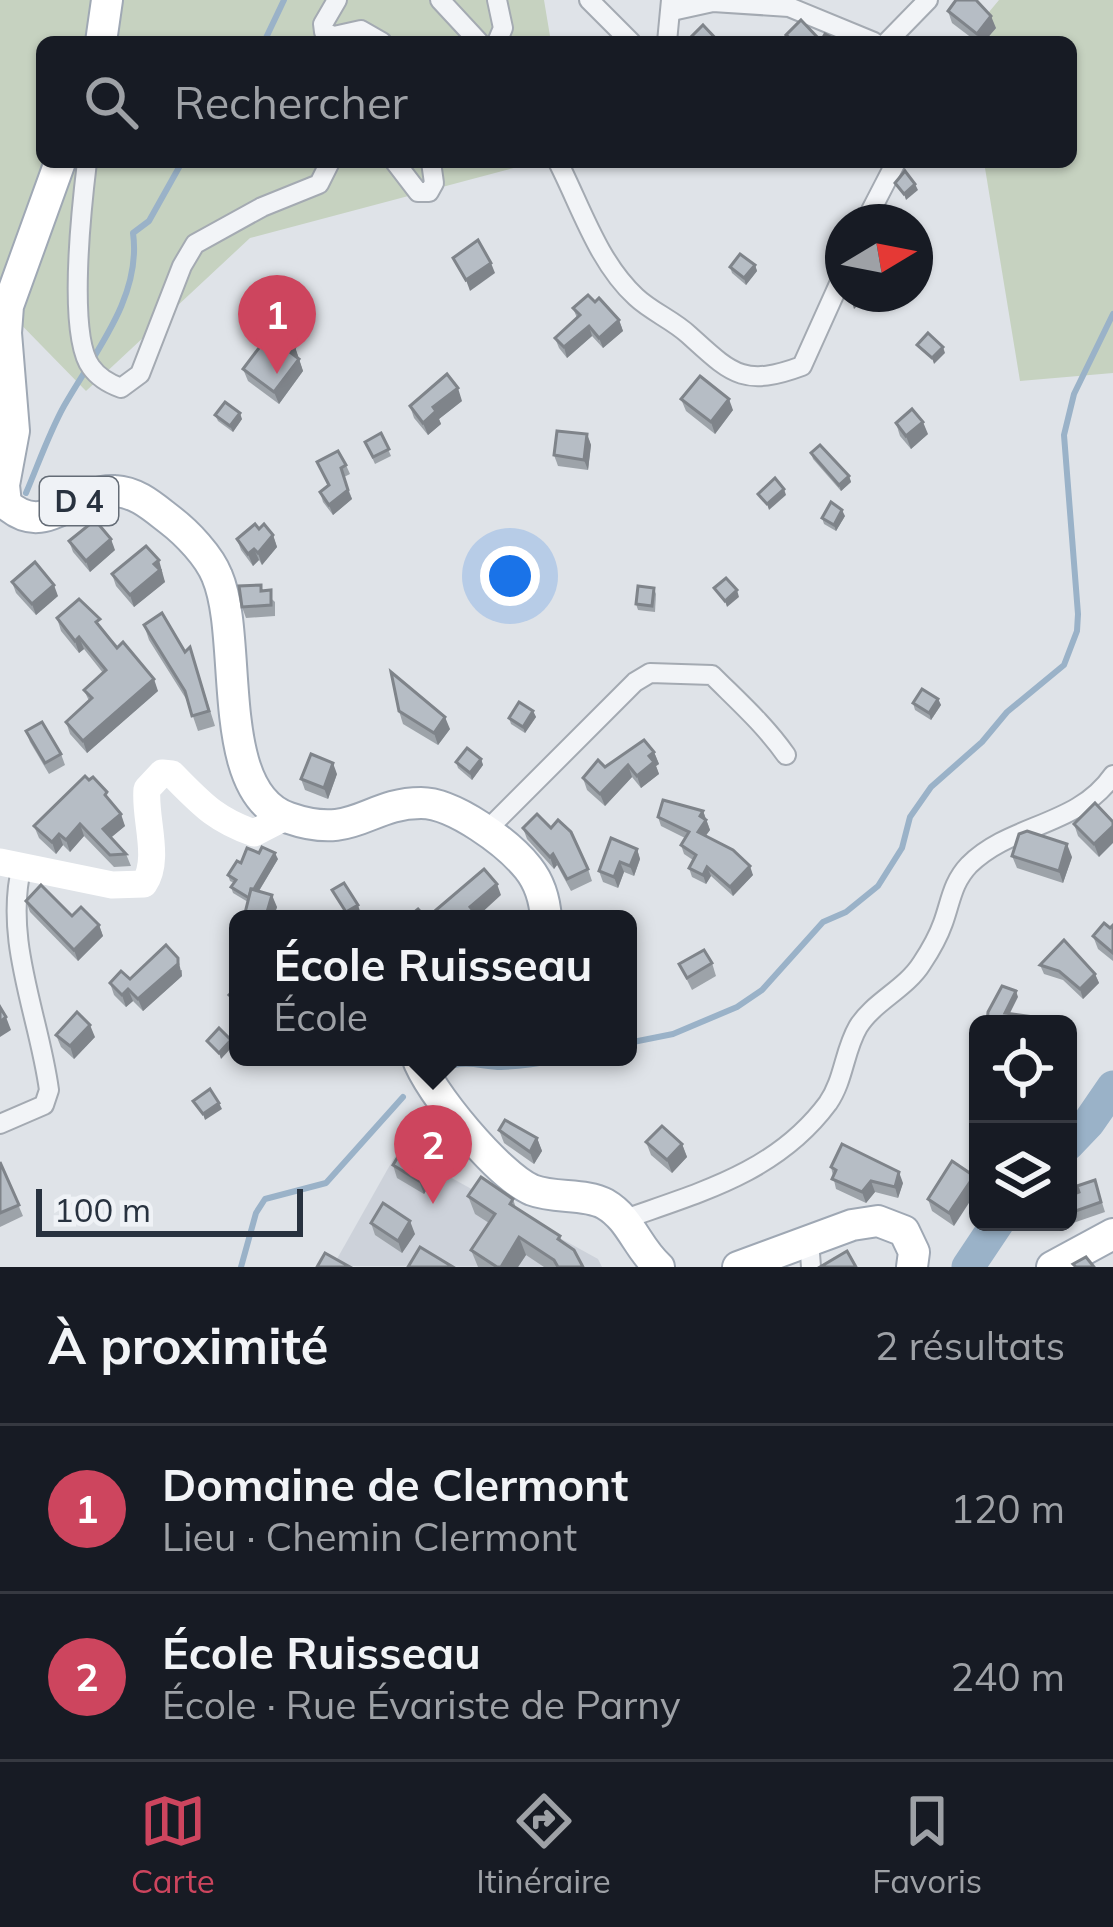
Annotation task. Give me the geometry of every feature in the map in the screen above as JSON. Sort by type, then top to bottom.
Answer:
[{"type":"main road","points":[[102,36],[106,0]]},
{"type":"main road","name":"D 4","points":[[59,168],[8,306],[14,430],[4,485],[6,504],[20,517],[43,518],[98,493],[115,491],[142,498],[182,530],[216,573],[222,596],[243,765],[260,801],[285,818]]},
{"type":"main road","points":[[11,863],[112,885],[144,884],[150,877],[147,789],[162,773],[172,774],[224,823],[254,833],[285,818],[325,827],[355,824],[400,804],[427,802],[486,831],[529,869],[546,910]]},
{"type":"main road","points":[[423,1066],[448,1106],[499,1167],[528,1189],[600,1201],[625,1219],[659,1267]]},
{"type":"main road","points":[[738,1267],[810,1254],[852,1225],[878,1221],[904,1231],[914,1252],[912,1267]]},
{"type":"main road","points":[[1052,1267],[1113,1234]]},
{"type":"street","points":[[332,36],[324,32],[323,24],[337,0]]},
{"type":"street","points":[[440,0],[473,36]]},
{"type":"street","points":[[496,0],[500,36]]},
{"type":"street","points":[[589,0],[625,36]]},
{"type":"street","points":[[893,36],[928,0]]},
{"type":"street","points":[[668,36],[672,6],[713,2],[789,7],[859,36]]},
{"type":"street","points":[[338,36],[361,30],[372,36]]},
{"type":"street","points":[[87,168],[80,215],[82,344],[89,366],[121,388],[140,374],[195,244],[262,207],[319,184],[327,168]]},
{"type":"street","points":[[399,168],[418,193],[429,192],[434,183],[432,168]]},
{"type":"street","points":[[561,168],[613,272],[638,299],[686,332],[719,366],[747,375],[774,376],[802,366],[826,312]]},
{"type":"street","points":[[874,204],[893,168]]},
{"type":"street","points":[[486,831],[634,682],[650,674],[712,675],[737,704],[758,716],[786,755]]},
{"type":"street","points":[[625,1219],[741,1178],[788,1147],[829,1102],[859,1024],[917,972],[943,924],[951,890],[970,865],[1010,837],[1073,813],[1101,793],[1113,775]]},
{"type":"street","points":[[0,1124],[44,1105],[49,1090],[17,936],[11,863]]},
{"type":"shaded area","points":[[399,1149],[598,1259],[602,1267],[333,1266]]},
{"type":"green space","points":[[0,0],[544,0],[550,36],[36,36],[36,168],[513,168],[250,238],[86,391],[0,303]]},
{"type":"green space","points":[[999,0],[1113,0],[1113,373],[1020,381],[985,168],[1077,168],[1077,36],[969,36]]},
{"type":"building","points":[[956,0],[976,0],[991,16],[977,34],[948,11]]},
{"type":"building","points":[[801,20],[816,36],[787,36]]},
{"type":"building","points":[[703,25],[713,36],[692,36]]},
{"type":"building","points":[[905,171],[915,184],[904,194],[895,183]]},
{"type":"building","points":[[478,240],[491,263],[466,280],[453,258]]},
{"type":"building","points":[[740,254],[755,265],[744,278],[730,267]]},
{"type":"building","points":[[588,295],[595,302],[599,298],[619,320],[599,338],[589,326],[564,347],[555,338],[580,315],[573,308]]},
{"type":"building","points":[[928,333],[943,347],[932,358],[917,345]]},
{"type":"building","points":[[268,336],[277,343],[281,337],[295,347],[291,353],[299,359],[274,392],[243,369]]},
{"type":"building","points":[[447,374],[458,388],[433,407],[436,411],[423,423],[410,406]]},
{"type":"building","points":[[700,376],[729,399],[711,422],[681,399]]},
{"type":"building","points":[[225,402],[240,413],[230,426],[215,415]]},
{"type":"building","points":[[912,409],[923,422],[906,436],[896,423]]},
{"type":"building","points":[[557,431],[587,434],[584,460],[554,455]]},
{"type":"building","points":[[381,433],[389,449],[373,457],[365,442]]},
{"type":"building","points":[[820,445],[849,476],[839,485],[811,453]]},
{"type":"building","points":[[338,451],[346,465],[341,468],[348,490],[329,505],[320,492],[329,485],[317,462]]},
{"type":"building","points":[[775,478],[784,489],[767,504],[758,494]]},
{"type":"building","points":[[831,502],[842,510],[834,525],[822,518]]},
{"type":"building","points":[[95,520],[111,539],[86,561],[69,541]]},
{"type":"building","points":[[255,524],[259,529],[264,524],[273,535],[258,553],[254,549],[248,554],[237,539]]},
{"type":"building","points":[[146,546],[159,560],[154,564],[160,570],[130,595],[112,574]]},
{"type":"building","points":[[35,562],[54,585],[32,604],[12,582]]},
{"type":"building","points":[[726,578],[737,590],[725,601],[714,588]]},
{"type":"building","points":[[261,585],[261,591],[271,590],[271,605],[242,607],[239,586]]},
{"type":"building","points":[[638,586],[654,588],[652,606],[636,604]]},
{"type":"building","points":[[79,599],[100,619],[96,622],[117,648],[123,642],[154,679],[83,741],[66,722],[92,698],[84,690],[106,670],[57,618]]},
{"type":"building","points":[[162,613],[185,652],[190,647],[209,711],[192,716],[185,691],[144,625]]},
{"type":"building","points":[[391,672],[445,717],[434,733],[399,711]]},
{"type":"building","points":[[922,689],[938,699],[929,713],[913,703]]},
{"type":"building","points":[[519,702],[533,711],[523,727],[509,718]]},
{"type":"building","points":[[42,722],[61,754],[45,763],[26,731]]},
{"type":"building","points":[[644,740],[654,752],[649,756],[654,762],[637,776],[628,765],[600,794],[583,778],[598,760],[605,767]]},
{"type":"building","points":[[467,748],[481,759],[470,773],[456,762]]},
{"type":"building","points":[[311,754],[333,763],[324,788],[301,779]]},
{"type":"building","points":[[85,776],[93,777],[121,814],[103,829],[126,854],[110,855],[80,824],[66,840],[59,834],[52,842],[34,826]]},
{"type":"building","points":[[663,800],[703,811],[700,816],[706,820],[698,832],[733,850],[750,866],[730,887],[707,867],[703,875],[689,868],[696,855],[681,845],[689,832],[658,817]]},
{"type":"building","points":[[1095,803],[1113,826],[1094,844],[1074,824]]},
{"type":"building","points":[[537,814],[551,828],[558,820],[571,832],[588,869],[567,879],[553,854],[550,857],[523,828]]},
{"type":"building","points":[[1027,831],[1067,844],[1059,871],[1012,856],[1019,834]]},
{"type":"building","points":[[611,838],[637,849],[630,866],[620,862],[614,877],[599,871]]},
{"type":"building","points":[[262,847],[275,853],[249,898],[231,887],[236,880],[228,875],[237,861],[241,863],[247,848],[259,853]]},
{"type":"building","points":[[484,869],[497,884],[470,907],[472,910],[436,910]]},
{"type":"building","points":[[344,883],[358,905],[345,910],[332,890]]},
{"type":"building","points":[[41,885],[72,916],[81,907],[99,925],[74,950],[26,901]]},
{"type":"building","points":[[251,889],[272,895],[268,910],[246,910]]},
{"type":"building","points":[[1104,923],[1113,925],[1113,953],[1093,936]]},
{"type":"building","points":[[1064,940],[1095,974],[1080,989],[1059,971],[1040,965]]},
{"type":"building","points":[[166,945],[178,964],[138,999],[128,989],[122,995],[110,983],[121,971],[130,979]]},
{"type":"building","points":[[704,950],[712,963],[687,978],[679,964]]},
{"type":"building","points":[[1002,986],[1016,991],[1005,1013],[1020,1015],[988,1012]]},
{"type":"building","points":[[77,1012],[90,1025],[70,1046],[56,1035]]},
{"type":"building","points":[[219,1028],[229,1038],[219,1053],[207,1041]]},
{"type":"building","points":[[210,1089],[219,1103],[203,1114],[193,1101]]},
{"type":"building","points":[[505,1120],[537,1138],[530,1152],[499,1130]]},
{"type":"building","points":[[662,1126],[682,1144],[667,1160],[646,1142]]},
{"type":"building","points":[[842,1144],[899,1172],[895,1187],[871,1181],[862,1192],[832,1179],[836,1170],[831,1167]]},
{"type":"building","points":[[405,1145],[431,1162],[419,1181],[393,1165]]},
{"type":"building","points":[[952,1161],[969,1173],[969,1183],[949,1213],[928,1199]]},
{"type":"building","points":[[0,1162],[19,1205],[0,1213]]},
{"type":"building","points":[[481,1177],[513,1199],[510,1204],[560,1236],[583,1267],[558,1267],[519,1237],[501,1267],[471,1250],[495,1214],[468,1196]]},
{"type":"building","points":[[1095,1180],[1101,1202],[1077,1211],[1077,1186]]},
{"type":"building","points":[[383,1203],[410,1221],[398,1241],[371,1223]]},
{"type":"building","points":[[420,1247],[453,1267],[408,1267]]},
{"type":"building","points":[[847,1251],[856,1267],[820,1267]]},
{"type":"building","points":[[325,1253],[350,1267],[317,1267]]},
{"type":"building","points":[[1086,1257],[1094,1267],[1073,1264]]},
{"type":"waterway","points":[[267,36],[284,0]]},
{"type":"waterway","points":[[26,493],[59,416],[123,302],[134,257],[133,233],[149,221],[179,168]]},
{"type":"waterway","points":[[637,1041],[673,1034],[737,1007],[762,990],[823,922],[846,912],[878,886],[902,848],[910,817],[931,787],[982,742],[1007,712],[1064,665],[1078,614],[1064,435],[1074,394],[1113,314]]},
{"type":"waterway","points":[[485,1066],[511,1066]]},
{"type":"waterway","points":[[1077,1135],[1113,1087]]},
{"type":"waterway","points":[[241,1267],[256,1213],[265,1199],[326,1183],[403,1097]]},
{"type":"waterway","points":[[968,1267],[992,1231]]},
{"type":"place","name":"Domaine de Clermont","points":[[277,374]]},
{"type":"place","name":"École Ruisseau","points":[[433,1204]]}]
